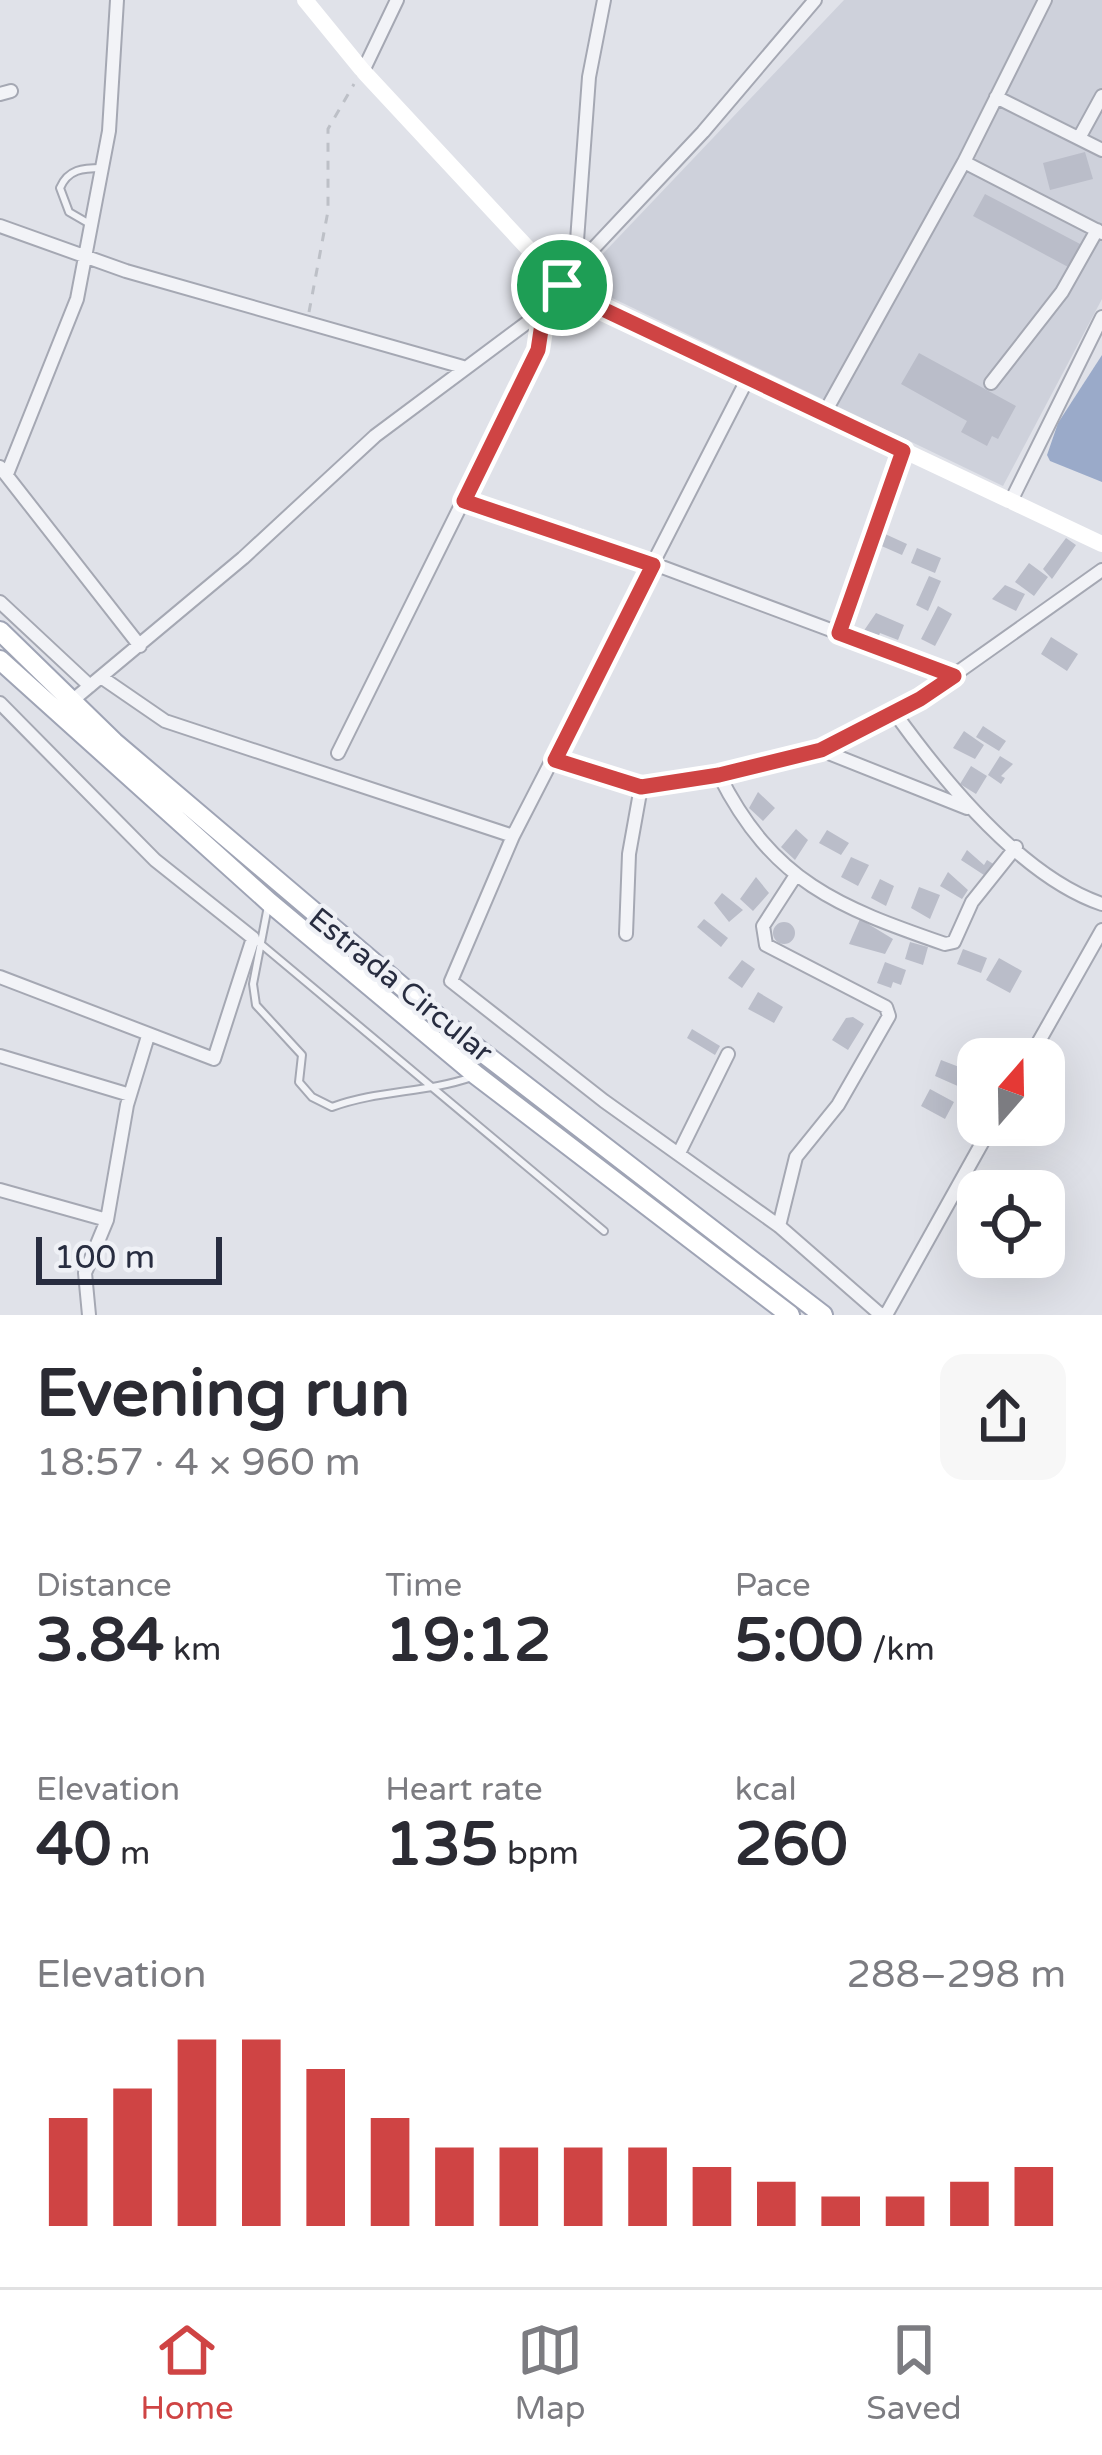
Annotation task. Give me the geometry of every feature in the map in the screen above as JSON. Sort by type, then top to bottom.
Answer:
[{"type":"main road","name":"Estrada Circular","points":[[0,631],[130,756],[452,1029],[823,1315]]},
{"type":"main road","name":"Estrada Circular","points":[[0,659],[269,902],[476,1075],[790,1315]]},
{"type":"street","points":[[117,0],[112,105],[86,258],[60,349],[4,470],[140,646]]},
{"type":"street","points":[[363,71],[397,0]]},
{"type":"street","points":[[575,268],[589,77],[604,0]]},
{"type":"street","points":[[73,700],[375,436],[544,310],[575,268],[703,132],[815,0]]},
{"type":"street","points":[[824,414],[964,162],[1045,0]]},
{"type":"street","points":[[308,1],[363,71],[562,285],[592,304],[1102,544]]},
{"type":"street","points":[[1079,138],[1102,96]]},
{"type":"street","points":[[996,97],[1102,150]]},
{"type":"street","points":[[964,162],[1100,232],[1062,292],[991,382]]},
{"type":"street","points":[[0,226],[86,258],[307,326],[464,368]]},
{"type":"street","points":[[338,753],[538,350],[544,310]]},
{"type":"street","points":[[1011,501],[1102,316]]},
{"type":"street","points":[[748,378],[513,836],[451,981],[779,1226],[884,1315],[980,1146]]},
{"type":"street","points":[[839,633],[903,451]]},
{"type":"street","points":[[464,501],[954,676]]},
{"type":"street","points":[[555,760],[641,787],[719,775],[821,750],[954,676],[1102,570]]},
{"type":"street","points":[[0,602],[95,681],[165,721],[513,836]]},
{"type":"street","points":[[0,977],[214,1059],[258,942],[155,860],[1,705],[28,686]]},
{"type":"street","points":[[894,712],[974,811],[1061,888],[1102,904]]},
{"type":"street","points":[[821,750],[974,811]]},
{"type":"street","points":[[719,775],[757,836],[796,875],[842,906],[949,945],[972,902],[1016,847]]},
{"type":"street","points":[[626,934],[629,854],[641,787]]},
{"type":"street","points":[[779,1226],[796,1157],[838,1105],[889,1016],[886,1007],[766,945],[764,926],[796,875]]},
{"type":"street","points":[[1041,1038],[1102,930]]},
{"type":"street","points":[[88,1315],[85,1273],[107,1220],[130,1095],[148,1036]]},
{"type":"street","points":[[680,1154],[728,1054]]},
{"type":"street","points":[[0,1056],[130,1095]]},
{"type":"street","points":[[0,1190],[107,1220]]},
{"type":"lane","points":[[92,225],[69,212],[60,188],[64,177],[78,169],[102,168]]},
{"type":"lane","points":[[269,902],[258,942],[253,984],[256,1005],[302,1055],[299,1082],[312,1097],[332,1108],[361,1097],[434,1090],[476,1075]]},
{"type":"lane","points":[[258,942],[604,1231]]},
{"type":"path","points":[[307,326],[328,211],[328,129],[338,104],[363,71]]},
{"type":"shaded area","points":[[844,0],[1102,0],[1102,299],[1003,486],[577,281]]},
{"type":"water","points":[[1102,355],[1102,482],[1050,461],[1047,455],[1058,423]]},
{"type":"building","points":[[1085,152],[1093,179],[1050,190],[1043,163]]},
{"type":"building","points":[[985,194],[1082,245],[1070,268],[973,216]]},
{"type":"building","points":[[919,353],[1016,406],[998,439],[992,436],[987,446],[961,432],[967,421],[901,384]]},
{"type":"building","points":[[883,533],[907,544],[902,555],[877,544]]},
{"type":"building","points":[[1066,538],[1076,545],[1052,579],[1043,569]]},
{"type":"building","points":[[917,548],[941,558],[935,573],[911,563]]},
{"type":"building","points":[[1029,563],[1048,577],[1034,596],[1015,582]]},
{"type":"building","points":[[929,576],[941,581],[928,611],[916,605]]},
{"type":"building","points":[[1005,585],[1025,594],[1016,611],[992,599]]},
{"type":"building","points":[[938,606],[952,614],[935,646],[921,639]]},
{"type":"building","points":[[876,613],[904,625],[898,640],[880,633],[877,640],[863,632]]},
{"type":"building","points":[[1051,637],[1078,654],[1067,671],[1041,654]]},
{"type":"building","points":[[983,726],[1006,741],[999,751],[976,737]]},
{"type":"building","points":[[964,731],[984,745],[975,759],[953,748]]},
{"type":"building","points":[[1000,756],[1013,764],[1001,776],[1005,778],[1001,784],[988,775]]},
{"type":"building","points":[[971,766],[987,776],[976,794],[960,784]]},
{"type":"building","points":[[758,792],[775,808],[763,821],[749,808]]},
{"type":"building","points":[[796,829],[808,840],[795,860],[781,847]]},
{"type":"building","points":[[827,830],[849,843],[841,855],[819,843]]},
{"type":"building","points":[[967,850],[984,865],[987,860],[995,865],[987,877],[961,860]]},
{"type":"building","points":[[851,857],[869,865],[858,886],[841,877]]},
{"type":"building","points":[[948,872],[968,890],[962,899],[940,886]]},
{"type":"building","points":[[756,877],[769,893],[753,911],[740,899]]},
{"type":"building","points":[[880,879],[894,886],[886,906],[871,898]]},
{"type":"building","points":[[919,887],[940,895],[930,919],[911,908]]},
{"type":"building","points":[[722,893],[743,910],[729,922],[714,903]]},
{"type":"building","points":[[704,919],[728,938],[721,947],[697,927]]},
{"type":"building","points":[[860,919],[893,939],[885,954],[849,944]]},
{"type":"building","points":[[784,922],[795,933],[784,944],[773,933]]},
{"type":"building","points":[[910,942],[928,947],[923,965],[905,959]]},
{"type":"building","points":[[963,949],[987,958],[981,973],[957,964]]},
{"type":"building","points":[[999,958],[1022,971],[1010,993],[986,980]]},
{"type":"building","points":[[742,960],[755,969],[742,988],[728,978]]},
{"type":"building","points":[[885,962],[906,970],[901,985],[893,982],[891,988],[877,983]]},
{"type":"building","points":[[758,992],[783,1007],[774,1023],[748,1009]]},
{"type":"building","points":[[846,1018],[864,1024],[848,1050],[832,1040]]},
{"type":"building","points":[[692,1029],[720,1046],[715,1055],[687,1038]]},
{"type":"building","points":[[941,1060],[957,1066],[957,1086],[935,1076]]},
{"type":"building","points":[[930,1089],[954,1102],[945,1119],[921,1106]]},
{"type":"route","points":[[562,285],[592,304],[903,451],[839,633],[954,676],[821,750],[719,775],[641,787],[555,760],[653,565],[579,536],[464,501],[538,350],[544,310],[562,285]]}]
